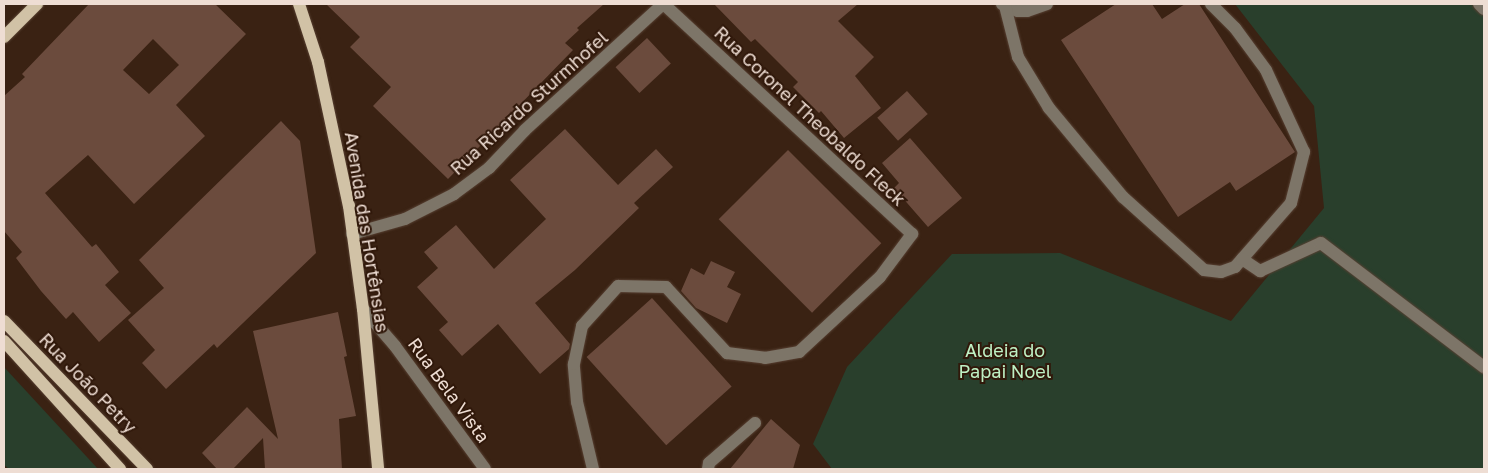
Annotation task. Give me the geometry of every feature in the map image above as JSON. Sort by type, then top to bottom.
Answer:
[{"type":"main road","points":[[4,36],[37,4]]},
{"type":"main road","name":"Avenida das Hortênsias","points":[[299,4],[318,62],[331,116],[352,234],[363,309],[378,469]]},
{"type":"main road","name":"Rua João Petry","points":[[4,321],[146,469]]},
{"type":"main road","name":"Rua João Petry","points":[[4,341],[120,469]]},
{"type":"street","name":"Rua Ricardo Sturmhofel","points":[[352,234],[405,219],[454,194],[489,168],[525,130],[663,4]]},
{"type":"street","name":"Rua Coronel Theobaldo Fleck","points":[[593,469],[576,402],[574,364],[582,326],[618,286],[666,287],[727,353],[765,358],[782,356],[798,352],[880,277],[912,234],[663,4]]},
{"type":"street","points":[[1004,5],[1018,11],[1027,11],[1047,4]]},
{"type":"street","points":[[1004,5],[1018,57],[1050,108],[1123,198],[1204,270],[1221,272],[1235,267],[1291,203],[1304,152],[1266,70],[1236,28],[1211,4]]},
{"type":"street","points":[[1479,4],[1484,9]]},
{"type":"street","points":[[1242,259],[1260,271],[1321,243],[1484,367]]},
{"type":"street","name":"Rua Bela Vista","points":[[363,309],[395,346],[485,469]]},
{"type":"street","points":[[705,467],[755,423]]},
{"type":"green space","name":"Aldeia do Papai Noel","points":[[1235,4],[1484,4],[1484,469],[832,469],[813,444],[847,367],[952,254],[1060,253],[1231,321],[1324,208],[1314,106]]},
{"type":"green space","points":[[4,367],[98,469],[9,469],[4,465]]},
{"type":"building","points":[[89,4],[215,4],[246,34],[176,105],[205,136],[134,204],[88,155],[45,193],[92,247],[96,244],[119,272],[105,285],[131,313],[99,342],[73,312],[66,319],[41,291],[16,258],[22,252],[4,231],[4,96],[25,77],[22,74]],"holes":[[[153,39],[179,65],[149,94],[123,70]]]},
{"type":"building","points":[[326,4],[604,4],[577,28],[579,30],[565,43],[573,50],[448,179],[373,106],[391,87],[350,47],[360,37]]},
{"type":"building","points":[[714,4],[858,4],[838,21],[874,57],[855,76],[881,108],[844,138],[821,111],[819,113],[793,87],[798,82],[755,39],[751,42]]},
{"type":"building","points":[[1116,4],[1152,4],[1162,19],[1185,4],[1199,4],[1295,152],[1236,191],[1230,182],[1178,217],[1061,40]]},
{"type":"building","points":[[647,38],[671,64],[639,93],[616,67]]},
{"type":"building","points":[[907,91],[928,114],[898,141],[877,118]]},
{"type":"building","points":[[281,121],[300,141],[316,253],[217,348],[214,344],[166,389],[142,363],[155,350],[128,320],[164,288],[139,260]]},
{"type":"building","points":[[565,129],[618,185],[656,149],[673,167],[634,203],[639,208],[575,270],[535,303],[570,344],[569,349],[540,374],[498,324],[462,356],[439,330],[448,322],[417,287],[438,268],[424,252],[456,225],[494,269],[546,219],[510,180]]},
{"type":"building","points":[[910,138],[962,198],[928,227],[894,188],[899,183],[882,163]]},
{"type":"building","points":[[788,150],[881,243],[812,313],[719,219]]},
{"type":"building","points":[[711,261],[735,272],[727,287],[741,294],[727,323],[696,308],[681,291],[691,268],[704,275]]},
{"type":"building","points":[[652,298],[732,386],[666,445],[587,357]]},
{"type":"building","points":[[338,312],[347,356],[344,357],[356,416],[339,419],[342,469],[265,469],[263,438],[233,469],[217,469],[202,453],[247,407],[278,439],[253,331]]},
{"type":"building","points":[[771,419],[800,445],[793,469],[730,469]]}]
